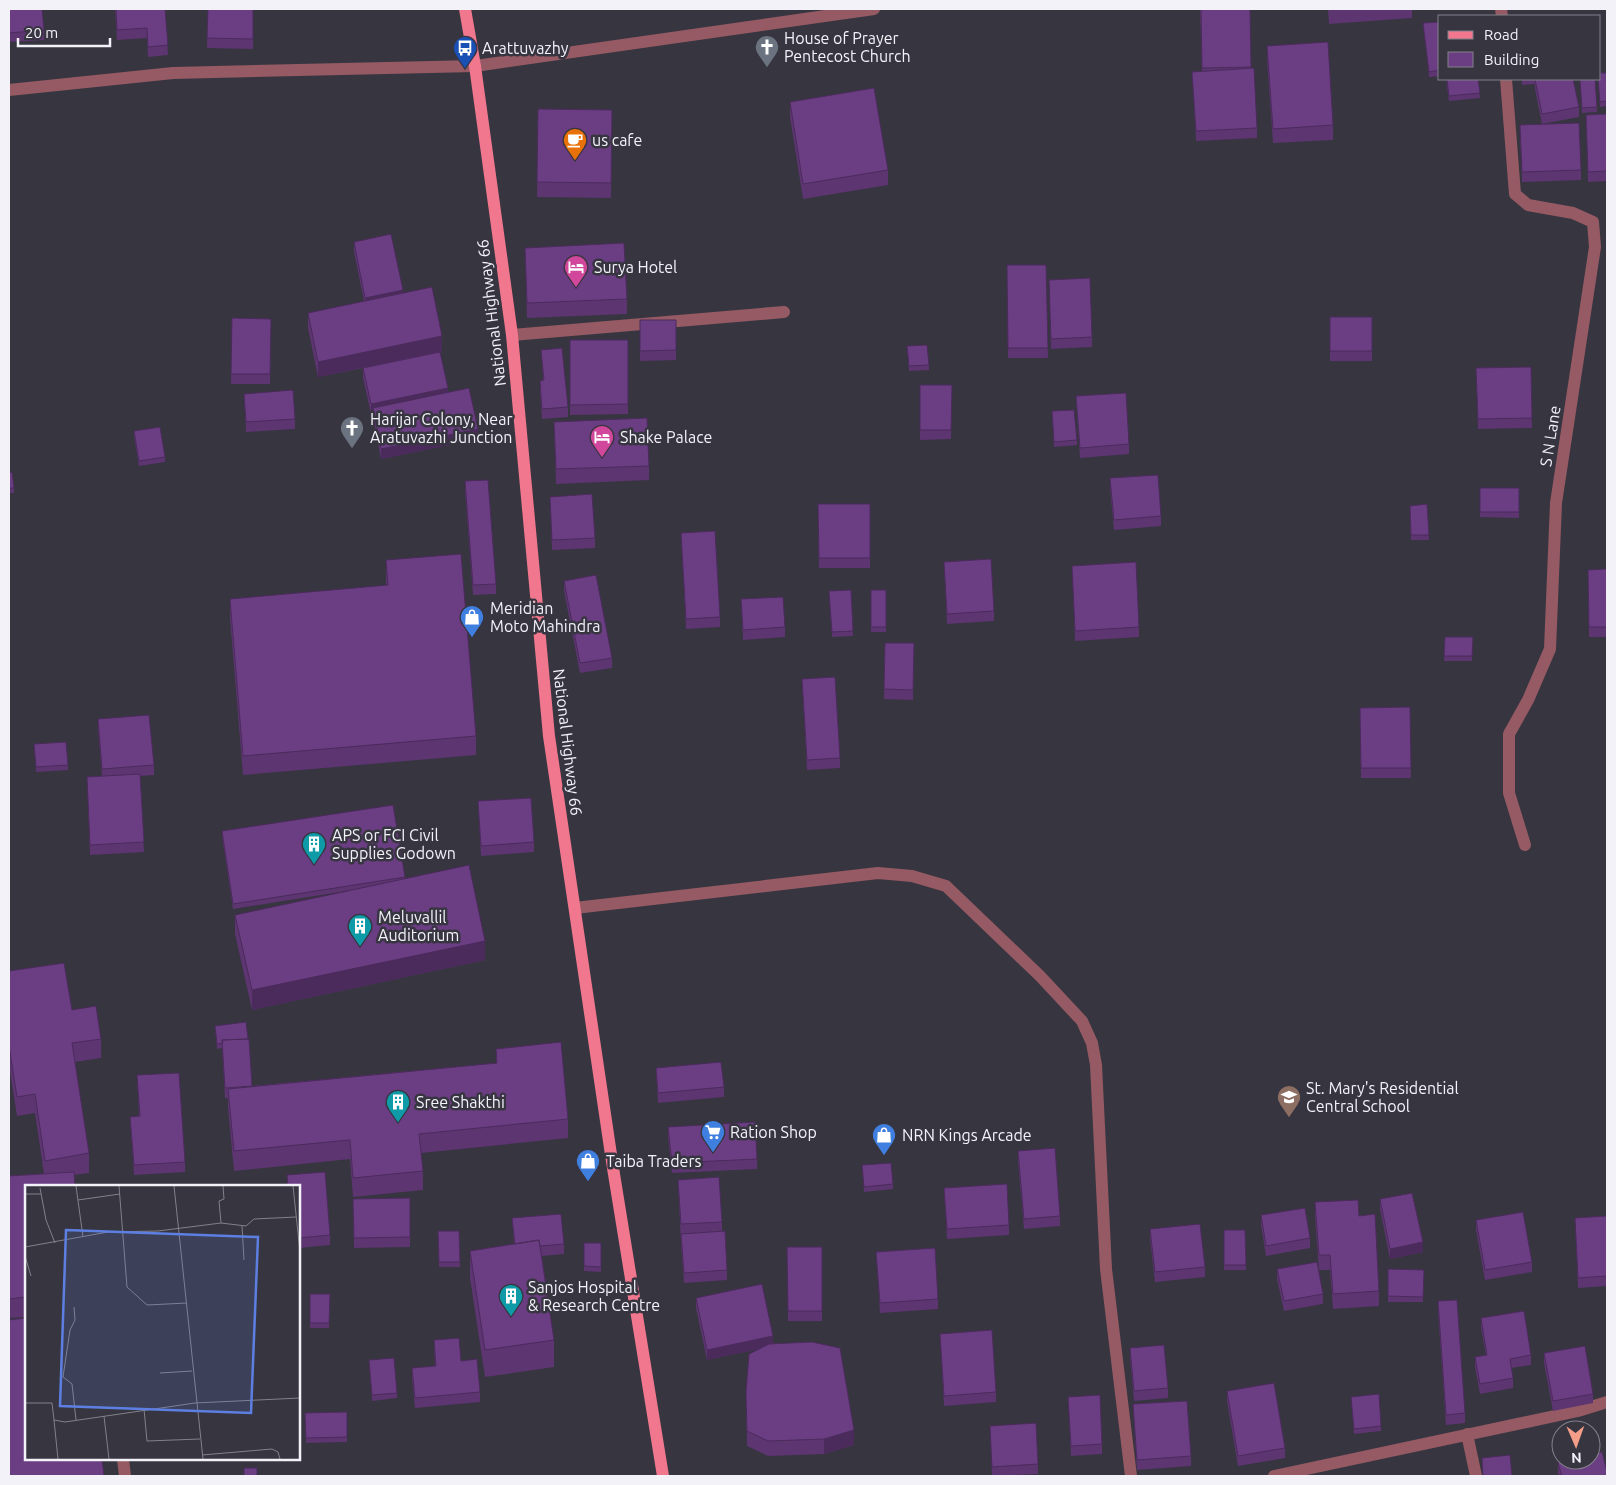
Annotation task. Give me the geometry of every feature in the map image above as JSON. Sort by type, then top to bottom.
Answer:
[{"type":"main road","name":"National Highway 66","points":[[465,9],[476,66],[512,336],[549,736],[612,1158],[663,1476]]},
{"type":"street","points":[[9,90],[172,73],[476,66],[874,9]]},
{"type":"street","name":"S N Lane","points":[[1506,80],[1515,194],[1528,205],[1573,213],[1593,222],[1595,247],[1556,503],[1550,649],[1528,700],[1508,734],[1509,792],[1525,845]]},
{"type":"street","points":[[512,336],[784,312]]},
{"type":"street","points":[[574,908],[878,873],[912,876],[946,886],[1040,976],[1082,1021],[1092,1043],[1096,1065],[1106,1269],[1131,1476]]},
{"type":"street","points":[[1274,1476],[1578,1411],[1607,1402]]},
{"type":"street","points":[[1467,1434],[1476,1476]]},
{"type":"street","points":[[123,1460],[125,1476]]},
{"type":"building","points":[[9,9],[42,9],[44,30],[9,33]]},
{"type":"building","points":[[116,9],[165,9],[168,45],[148,47],[147,28],[117,30]]},
{"type":"building","points":[[208,9],[253,9],[253,39],[207,38]]},
{"type":"building","points":[[1201,9],[1250,9],[1251,67],[1202,68]]},
{"type":"building","points":[[1438,22],[1438,70],[1429,72],[1423,23]]},
{"type":"building","points":[[1328,42],[1333,125],[1273,129],[1267,46]]},
{"type":"building","points":[[1254,68],[1257,128],[1196,131],[1192,72]]},
{"type":"building","points":[[1601,73],[1607,73],[1607,101],[1600,102],[1598,80],[1601,80]]},
{"type":"building","points":[[1447,80],[1478,80],[1480,93],[1449,96]]},
{"type":"building","points":[[1535,80],[1573,80],[1579,107],[1542,114]]},
{"type":"building","points":[[1580,80],[1595,80],[1597,107],[1582,108]]},
{"type":"building","points":[[874,88],[888,170],[803,184],[790,102]]},
{"type":"building","name":"us cafe","points":[[538,109],[612,110],[611,183],[537,182]]},
{"type":"building","points":[[1607,114],[1607,171],[1588,172],[1586,115]]},
{"type":"building","points":[[1579,123],[1581,170],[1522,172],[1520,125]]},
{"type":"building","points":[[391,234],[403,290],[365,298],[354,242]]},
{"type":"building","name":"Surya Hotel","points":[[624,243],[627,299],[527,303],[525,248]]},
{"type":"building","points":[[1007,265],[1046,265],[1048,348],[1008,348]]},
{"type":"building","points":[[1090,278],[1092,337],[1051,339],[1049,280]]},
{"type":"building","points":[[432,287],[442,336],[318,362],[308,313]]},
{"type":"building","points":[[1330,317],[1372,317],[1372,351],[1330,351]]},
{"type":"building","points":[[232,318],[271,319],[270,374],[231,374]]},
{"type":"building","points":[[640,320],[676,320],[676,350],[640,351]]},
{"type":"building","points":[[570,340],[628,340],[628,404],[570,405]]},
{"type":"building","points":[[927,345],[929,365],[909,366],[907,346]]},
{"type":"building","points":[[562,348],[568,407],[542,409],[540,381],[544,380],[541,350]]},
{"type":"building","points":[[440,352],[448,388],[371,404],[363,368]]},
{"type":"building","points":[[1531,367],[1532,418],[1478,419],[1476,368]]},
{"type":"building","points":[[920,385],[952,385],[951,430],[920,430]]},
{"type":"building","points":[[469,388],[478,429],[381,449],[373,408]]},
{"type":"building","points":[[293,390],[295,419],[246,422],[244,394]]},
{"type":"building","points":[[1126,393],[1129,444],[1080,448],[1076,396]]},
{"type":"building","points":[[1074,410],[1077,440],[1054,442],[1052,411]]},
{"type":"building","name":"Shake Palace","points":[[647,418],[649,466],[556,469],[554,422]]},
{"type":"building","points":[[160,427],[165,457],[139,461],[134,431]]},
{"type":"building","points":[[12,472],[14,488],[9,488],[9,473]]},
{"type":"building","points":[[1158,475],[1161,516],[1114,520],[1110,478]]},
{"type":"building","points":[[488,480],[496,584],[473,585],[465,481]]},
{"type":"building","points":[[1480,488],[1519,488],[1519,512],[1480,512]]},
{"type":"building","points":[[592,494],[595,538],[552,540],[550,497]]},
{"type":"building","points":[[818,504],[870,504],[870,558],[819,558]]},
{"type":"building","points":[[1427,504],[1429,535],[1411,535],[1410,506]]},
{"type":"building","points":[[715,531],[720,617],[686,619],[681,533]]},
{"type":"building","points":[[461,554],[476,736],[243,756],[230,599],[388,585],[386,560]]},
{"type":"building","points":[[991,559],[994,611],[947,614],[944,562]]},
{"type":"building","points":[[1136,562],[1139,627],[1075,631],[1072,566]]},
{"type":"building","points":[[1607,569],[1607,627],[1589,627],[1588,570]]},
{"type":"building","points":[[596,575],[612,658],[580,663],[564,581]]},
{"type":"building","points":[[851,590],[853,631],[832,632],[829,591]]},
{"type":"building","points":[[871,590],[886,590],[886,627],[871,627]]},
{"type":"building","points":[[783,597],[785,627],[743,630],[741,599]]},
{"type":"building","points":[[1445,637],[1473,637],[1472,656],[1444,656]]},
{"type":"building","points":[[885,643],[914,643],[913,690],[884,689]]},
{"type":"building","points":[[835,677],[840,758],[807,760],[802,679]]},
{"type":"building","points":[[1410,707],[1411,768],[1361,768],[1360,708]]},
{"type":"building","points":[[149,715],[154,765],[102,769],[98,719]]},
{"type":"building","points":[[66,742],[68,765],[36,767],[34,744]]},
{"type":"building","points":[[140,774],[144,842],[90,845],[87,777]]},
{"type":"building","points":[[531,798],[534,842],[481,846],[478,801]]},
{"type":"building","name":"APS or FCI Civil Supplies Godown","points":[[393,805],[405,877],[233,904],[222,831]]},
{"type":"building","name":"Meluvallil Auditorium","points":[[469,865],[485,941],[252,990],[235,915]]},
{"type":"building","points":[[64,963],[72,1010],[96,1006],[101,1039],[72,1043],[89,1153],[45,1161],[35,1094],[17,1097],[9,1046],[9,971]]},
{"type":"building","points":[[246,1022],[248,1039],[222,1040],[223,1043],[217,1044],[215,1026]]},
{"type":"building","points":[[249,1039],[252,1086],[225,1088],[222,1040]]},
{"type":"building","name":"Sree Shakthi","points":[[561,1042],[568,1119],[419,1134],[423,1171],[353,1178],[350,1140],[234,1151],[228,1089],[497,1063],[496,1049]]},
{"type":"building","points":[[721,1062],[724,1087],[658,1093],[656,1068]]},
{"type":"building","points":[[179,1073],[185,1162],[134,1165],[130,1117],[140,1116],[137,1075]]},
{"type":"building","name":"Ration Shop","points":[[755,1122],[757,1159],[672,1163],[668,1127]]},
{"type":"building","points":[[1055,1148],[1060,1216],[1024,1219],[1018,1151]]},
{"type":"building","points":[[891,1163],[893,1184],[864,1187],[862,1165]]},
{"type":"building","points":[[74,1172],[75,1185],[25,1185],[25,1297],[9,1299],[9,1176]]},
{"type":"building","points":[[325,1172],[330,1235],[300,1238],[300,1185],[288,1185],[287,1175]]},
{"type":"building","points":[[719,1177],[722,1222],[681,1224],[678,1180]]},
{"type":"building","points":[[1007,1184],[1009,1225],[947,1229],[944,1188]]},
{"type":"building","points":[[1412,1193],[1423,1242],[1390,1249],[1380,1199]]},
{"type":"building","points":[[410,1198],[410,1237],[354,1238],[353,1199]]},
{"type":"building","points":[[1358,1200],[1359,1216],[1375,1214],[1379,1291],[1333,1294],[1330,1255],[1319,1255],[1315,1202]]},
{"type":"building","points":[[1305,1208],[1310,1238],[1266,1246],[1261,1215]]},
{"type":"building","points":[[1523,1212],[1532,1262],[1485,1270],[1476,1220]]},
{"type":"building","points":[[561,1214],[564,1244],[540,1246],[539,1240],[515,1244],[512,1218]]},
{"type":"building","points":[[1607,1216],[1607,1276],[1578,1278],[1575,1218]]},
{"type":"building","points":[[1200,1224],[1205,1267],[1155,1272],[1150,1229]]},
{"type":"building","points":[[1224,1230],[1245,1230],[1246,1265],[1224,1265]]},
{"type":"building","points":[[438,1231],[459,1231],[460,1262],[439,1262]]},
{"type":"building","points":[[725,1231],[727,1270],[684,1273],[681,1234]]},
{"type":"building","name":"Sanjos Hospital & Research Centre","points":[[539,1240],[554,1340],[485,1350],[470,1251]]},
{"type":"building","points":[[584,1243],[601,1243],[601,1267],[584,1266]]},
{"type":"building","points":[[787,1247],[822,1247],[822,1311],[788,1311]]},
{"type":"building","points":[[935,1248],[938,1299],[880,1303],[876,1252]]},
{"type":"building","points":[[1317,1262],[1323,1294],[1284,1301],[1277,1269]]},
{"type":"building","points":[[1388,1269],[1424,1270],[1423,1297],[1388,1296]]},
{"type":"building","points":[[762,1284],[773,1336],[707,1350],[696,1298]]},
{"type":"building","points":[[310,1294],[330,1294],[329,1323],[310,1323]]},
{"type":"building","points":[[1457,1300],[1465,1413],[1446,1415],[1438,1301]]},
{"type":"building","points":[[1524,1311],[1531,1355],[1510,1359],[1513,1378],[1480,1384],[1475,1357],[1487,1355],[1481,1318]]},
{"type":"building","points":[[25,1318],[25,1460],[102,1460],[104,1476],[9,1476],[9,1320]]},
{"type":"building","points":[[992,1330],[996,1392],[944,1396],[940,1334]]},
{"type":"building","points":[[459,1338],[461,1361],[477,1359],[480,1392],[415,1398],[412,1368],[436,1366],[434,1340]]},
{"type":"building","points":[[812,1342],[840,1348],[854,1430],[824,1439],[768,1441],[747,1431],[746,1392],[749,1354],[769,1344]]},
{"type":"building","points":[[1164,1345],[1168,1388],[1134,1391],[1130,1348]]},
{"type":"building","points":[[1585,1346],[1593,1394],[1553,1401],[1544,1353]]},
{"type":"building","points":[[394,1358],[397,1393],[372,1395],[369,1360]]},
{"type":"building","points":[[1274,1383],[1285,1448],[1238,1456],[1227,1391]]},
{"type":"building","points":[[1379,1394],[1381,1426],[1354,1429],[1351,1397]]},
{"type":"building","points":[[1100,1395],[1102,1444],[1071,1446],[1068,1397]]},
{"type":"building","points":[[1187,1401],[1191,1456],[1137,1460],[1133,1404]]},
{"type":"building","points":[[347,1412],[347,1437],[306,1438],[305,1413]]},
{"type":"building","points":[[1036,1423],[1038,1464],[992,1467],[990,1426]]},
{"type":"building","points":[[1601,1452],[1607,1476],[1562,1476],[1560,1470],[1601,1470]]},
{"type":"building","points":[[1510,1455],[1512,1476],[1483,1476],[1482,1458]]},
{"type":"building","points":[[244,1468],[257,1468],[257,1476],[244,1476]]},
{"type":"place","name":"House of Prayer Pentecost Church","points":[[767,68]]},
{"type":"place","name":"Arattuvazhy","points":[[465,69]]},
{"type":"place","name":"us cafe","points":[[575,161]]},
{"type":"place","name":"Surya Hotel","points":[[576,288]]},
{"type":"place","name":"Harijar Colony, Near Aratuvazhi Junction","points":[[352,449]]},
{"type":"place","name":"Shake Palace","points":[[602,458]]},
{"type":"place","name":"Meridian Moto Mahindra","points":[[472,638]]},
{"type":"place","name":"APS or FCI Civil Supplies Godown","points":[[314,865]]},
{"type":"place","name":"Meluvallil Auditorium","points":[[360,947]]},
{"type":"place","name":"St. Mary's Residential Central School","points":[[1289,1118]]},
{"type":"place","name":"Sree Shakthi","points":[[398,1123]]},
{"type":"place","name":"Ration Shop","points":[[713,1153]]},
{"type":"place","name":"NRN Kings Arcade","points":[[884,1156]]},
{"type":"place","name":"Taiba Traders","points":[[588,1182]]},
{"type":"place","name":"Sanjos Hospital & Research Centre","points":[[511,1317]]}]
